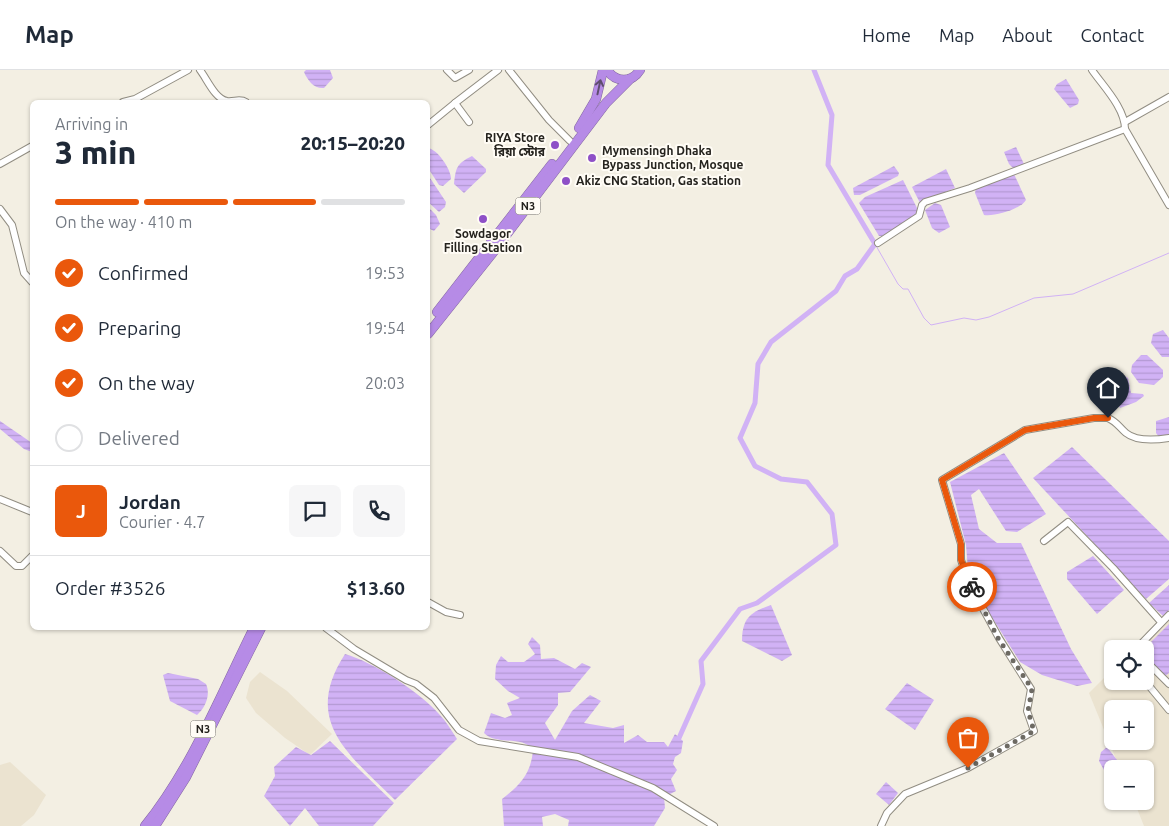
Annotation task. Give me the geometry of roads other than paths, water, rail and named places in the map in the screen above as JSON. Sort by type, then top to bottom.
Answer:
[{"type":"highway","name":"N3","points":[[430,321],[570,141],[596,99],[603,70]]},
{"type":"highway","points":[[607,70],[619,80],[635,75]]},
{"type":"highway","name":"N3","points":[[430,331],[606,103],[635,75],[647,70]]},
{"type":"highway","name":"N3","points":[[145,826],[162,805],[192,752],[253,630]]},
{"type":"highway","name":"N3","points":[[155,826],[186,777],[260,630]]},
{"type":"street","points":[[131,100],[188,70]]},
{"type":"street","points":[[200,70],[220,98],[225,100]]},
{"type":"street","points":[[447,70],[455,78],[469,70]]},
{"type":"street","points":[[430,123],[498,70]]},
{"type":"street","points":[[510,70],[549,120],[570,141]]},
{"type":"street","points":[[1092,70],[1169,205]]},
{"type":"street","points":[[878,243],[919,216],[925,202],[970,188],[1125,125],[1169,97]]},
{"type":"street","points":[[455,103],[469,122]]},
{"type":"street","points":[[0,164],[30,147]]},
{"type":"street","points":[[0,209],[12,225],[24,273],[30,280]]},
{"type":"street","points":[[881,826],[887,813],[905,794],[968,768],[1034,731],[1028,711],[1032,689],[998,638],[969,583],[961,560],[961,544],[942,480],[1025,430],[1048,425],[1108,418],[1116,421],[1125,432],[1133,437],[1153,441],[1169,438]]},
{"type":"street","points":[[0,499],[30,511]]},
{"type":"street","points":[[1044,541],[1068,522],[1113,568],[1161,622]]},
{"type":"street","points":[[0,551],[16,566],[22,566],[30,558]]},
{"type":"street","points":[[430,603],[446,612],[460,615]]},
{"type":"street","points":[[1144,640],[1169,615]]},
{"type":"street","points":[[329,630],[354,648],[406,680],[416,684],[434,698],[459,730],[479,741],[578,757],[653,788],[714,826]]},
{"type":"street","points":[[1154,669],[1169,684]]},
{"type":"street","points":[[1152,690],[1169,710]]},
{"type":"waterway","points":[[679,738],[703,684],[701,661],[740,609],[757,603],[836,545],[832,514],[807,482],[781,479],[755,466],[740,438],[755,403],[758,364],[771,342],[836,291],[845,276],[857,269],[875,244],[828,165],[832,115],[814,70]]},
{"type":"waterway","points":[[875,244],[898,284],[903,289],[908,289],[924,318],[931,325],[964,318],[976,320],[989,317],[1034,298],[1073,294],[1169,253]]},
{"type":"place","name":"RIYA Store রিয়া স্টোর","points":[[555,145]]},
{"type":"place","name":"Mymensingh Dhaka Bypass Junction, Mosque","points":[[592,158]]},
{"type":"place","name":"Akiz CNG Station, Gas station","points":[[566,181]]},
{"type":"place","name":"Sowdagor Filling Station","points":[[483,219]]}]
